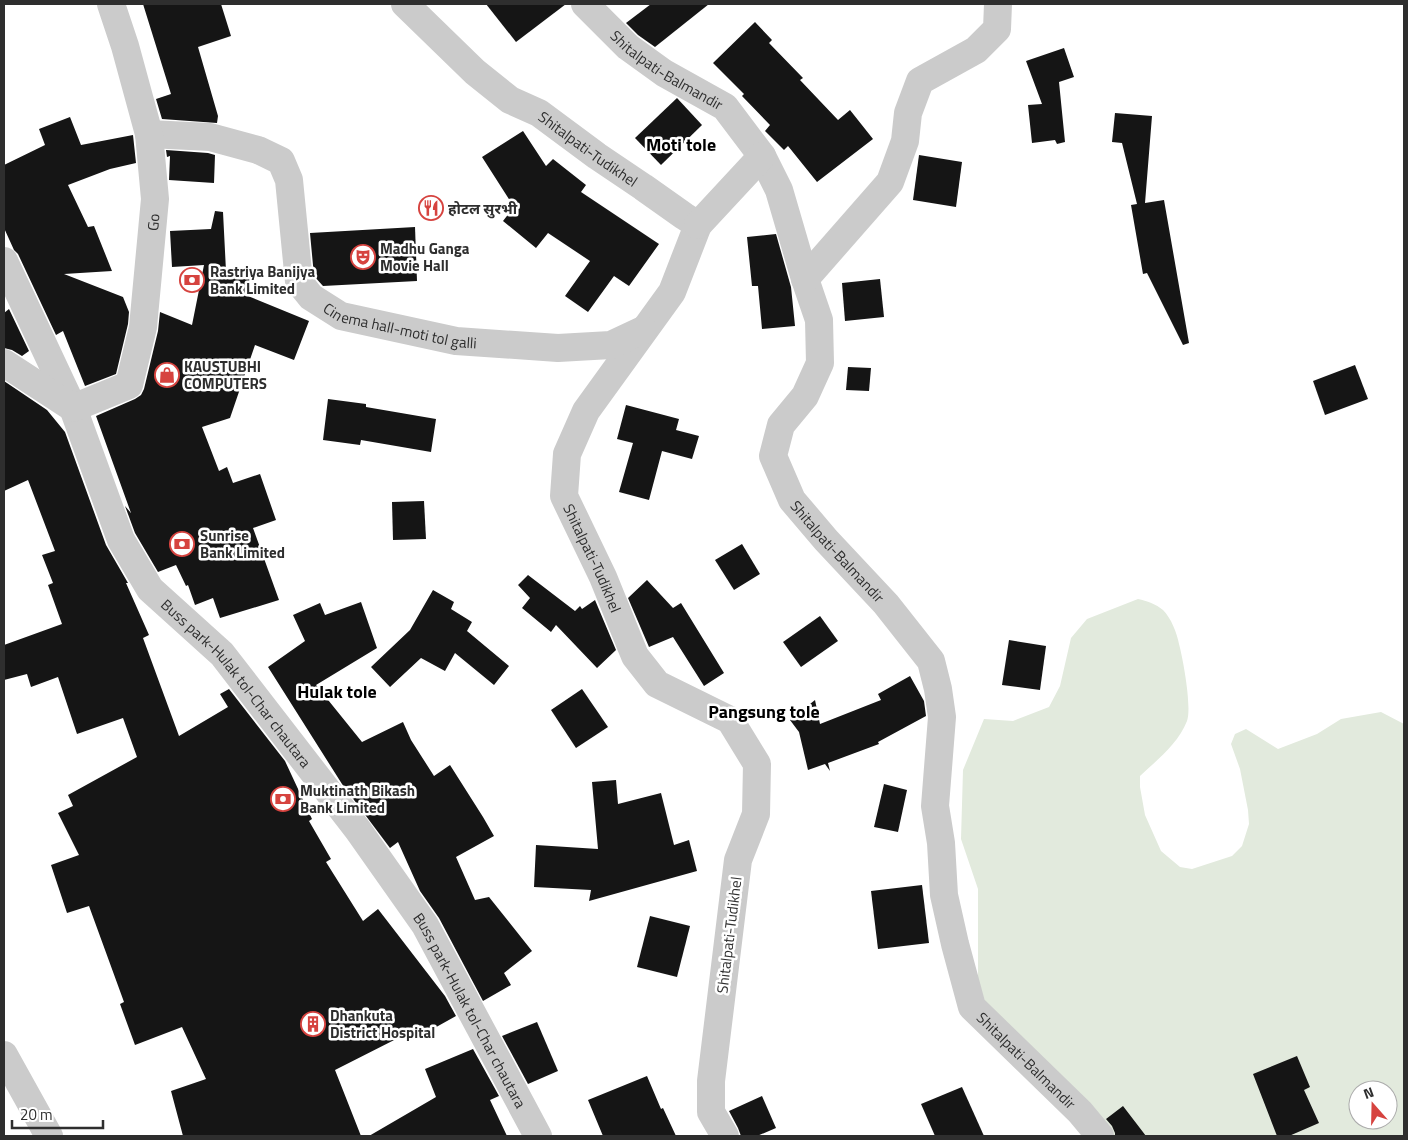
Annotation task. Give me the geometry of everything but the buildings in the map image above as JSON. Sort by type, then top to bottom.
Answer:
[{"type":"street","name":"Go","points":[[73,408],[129,385],[143,327],[155,199],[149,134],[125,46],[111,4]]},
{"type":"street","name":"Shitalpati-Tudikhel","points":[[405,4],[475,72],[510,100],[540,113],[597,156],[698,225],[672,292],[586,411],[567,454],[564,496],[603,577],[635,656],[657,684],[730,720],[756,764],[756,814],[738,860],[711,1081],[711,1112],[725,1136]]},
{"type":"street","name":"Shitalpati-Balmandir","points":[[585,4],[628,47],[664,73],[725,107],[762,156],[779,190],[819,320],[820,363],[805,396],[781,425],[773,456],[792,500],[826,540],[886,604],[931,661],[942,717],[935,806],[941,843],[944,895],[954,944],[972,1007],[1080,1112],[1100,1136]]},
{"type":"street","points":[[805,279],[890,182],[905,141],[908,113],[920,82],[976,50],[997,29],[998,4]]},
{"type":"street","name":"Cinema hall-moti tol galli","points":[[149,134],[210,137],[258,150],[281,161],[289,180],[299,282],[311,297],[341,316],[456,341],[558,348],[611,345],[647,328]]},
{"type":"street","points":[[698,225],[762,156]]},
{"type":"street","name":"Buss park-Hulak tol-Char chautara","points":[[4,261],[73,408],[121,540],[150,589],[222,654],[358,830],[420,917],[538,1136]]},
{"type":"street","points":[[4,363],[73,408]]},
{"type":"street","points":[[4,1055],[49,1136]]},
{"type":"shaded area","points":[[1138,599],[1157,606],[1169,617],[1181,651],[1188,705],[1187,721],[1173,744],[1140,776],[1140,787],[1145,815],[1161,851],[1180,867],[1192,869],[1232,856],[1242,846],[1249,824],[1240,769],[1231,744],[1235,734],[1246,729],[1278,749],[1317,734],[1341,719],[1381,712],[1404,724],[1404,1136],[1095,1136],[978,998],[978,889],[961,839],[963,770],[984,719],[1013,721],[1049,707],[1060,686],[1071,638],[1087,619]]},
{"type":"place","name":"होटल सुरभी","points":[[431,208]]},
{"type":"place","name":"Madhu Ganga Movie Hall","points":[[363,257]]},
{"type":"place","name":"Rastriya Banijya Bank Limited","points":[[192,280]]},
{"type":"place","name":"KAUSTUBHI COMPUTERS","points":[[167,375]]},
{"type":"place","name":"Sunrise Bank Limited","points":[[182,544]]},
{"type":"place","name":"Muktinath Bikash Bank Limited","points":[[283,799]]},
{"type":"place","name":"Dhankuta District Hospital","points":[[313,1024]]},
{"type":"district","name":"Moti tole","points":[[681,144]]},
{"type":"district","name":"Hulak tole","points":[[337,691]]},
{"type":"district","name":"Pangsung tole","points":[[764,711]]}]
